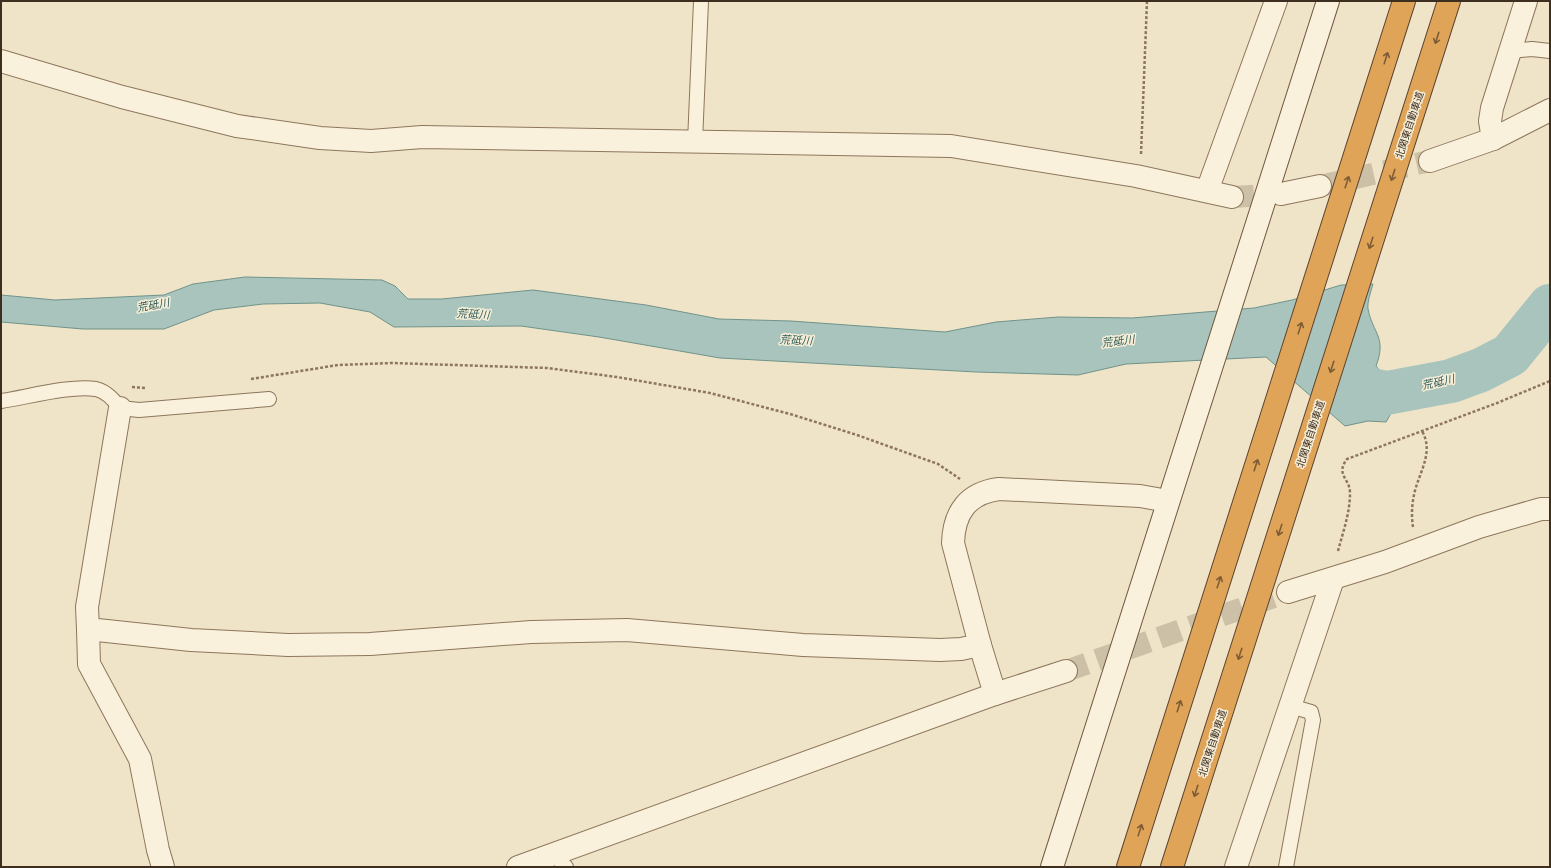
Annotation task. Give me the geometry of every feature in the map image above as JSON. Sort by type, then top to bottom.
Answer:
[{"type":"highway","points":[[1128,867],[1404,1]]},
{"type":"highway","name":"北関東自動車道","points":[[1172,867],[1449,1]]},
{"type":"street","points":[[1207,191],[1276,1]]},
{"type":"street","points":[[1052,867],[1328,1]]},
{"type":"street","points":[[1493,140],[1490,121],[1492,108],[1526,1]]},
{"type":"street","points":[[1,61],[138,101],[237,126],[279,134],[371,141],[422,137],[951,146],[1136,176],[1232,197]]},
{"type":"street","points":[[1430,161],[1493,140],[1550,110]]},
{"type":"street","points":[[1282,194],[1320,186]]},
{"type":"street","points":[[120,408],[87,607],[90,664],[140,759],[158,850],[164,867]]},
{"type":"street","points":[[995,694],[980,645],[953,543],[954,529],[957,519],[970,500],[987,491],[999,489],[1140,496],[1168,501]]},
{"type":"street","points":[[1288,592],[1333,579],[1479,527],[1541,509],[1550,509]]},
{"type":"street","points":[[1236,867],[1333,579]]},
{"type":"street","points":[[88,629],[191,640],[288,644],[370,644],[531,632],[627,630],[803,645],[940,650],[961,649],[980,645]]},
{"type":"street","points":[[518,867],[557,863],[995,694],[1066,671]]},
{"type":"lane","points":[[695,142],[701,1]]},
{"type":"lane","points":[[1510,51],[1532,49],[1550,51]]},
{"type":"lane","points":[[1,401],[78,388],[98,389],[113,398],[120,408],[139,410],[269,399]]},
{"type":"lane","points":[[1286,867],[1313,720],[1311,712],[1290,706]]},
{"type":"path","points":[[1136,176],[1141,152],[1147,1]]},
{"type":"path","points":[[246,380],[338,365],[392,363],[547,368],[617,377],[710,393],[790,414],[857,435],[938,464],[959,478],[967,490],[970,500]]},
{"type":"path","points":[[1333,579],[1348,514],[1350,491],[1343,474],[1342,466],[1347,459],[1497,403],[1550,381]]},
{"type":"path","points":[[98,389],[125,387],[148,388]]},
{"type":"path","points":[[1418,549],[1411,517],[1413,500],[1427,449],[1428,440],[1422,430]]},
{"type":"water","points":[[245,277],[382,280],[395,286],[408,299],[442,299],[533,290],[646,305],[719,319],[791,321],[945,332],[996,322],[1058,317],[1132,318],[1254,308],[1292,300],[1341,285],[1373,284],[1369,296],[1368,309],[1380,342],[1379,356],[1376,366],[1385,377],[1402,384],[1402,394],[1386,422],[1368,421],[1345,426],[1266,357],[1126,364],[1078,375],[976,372],[720,358],[599,337],[521,326],[394,327],[370,312],[320,303],[263,304],[214,310],[164,329],[83,329],[1,322],[1,295],[55,300],[164,295],[193,284]]},
{"type":"waterway","name":"荒砥川","points":[[1349,373],[1370,390],[1387,393],[1451,381],[1481,370],[1510,355],[1550,306]]},
{"type":"tunnel","points":[[1320,186],[1430,161]]},
{"type":"tunnel","points":[[1232,197],[1281,194]]},
{"type":"tunnel","points":[[1066,671],[1288,592]]}]
